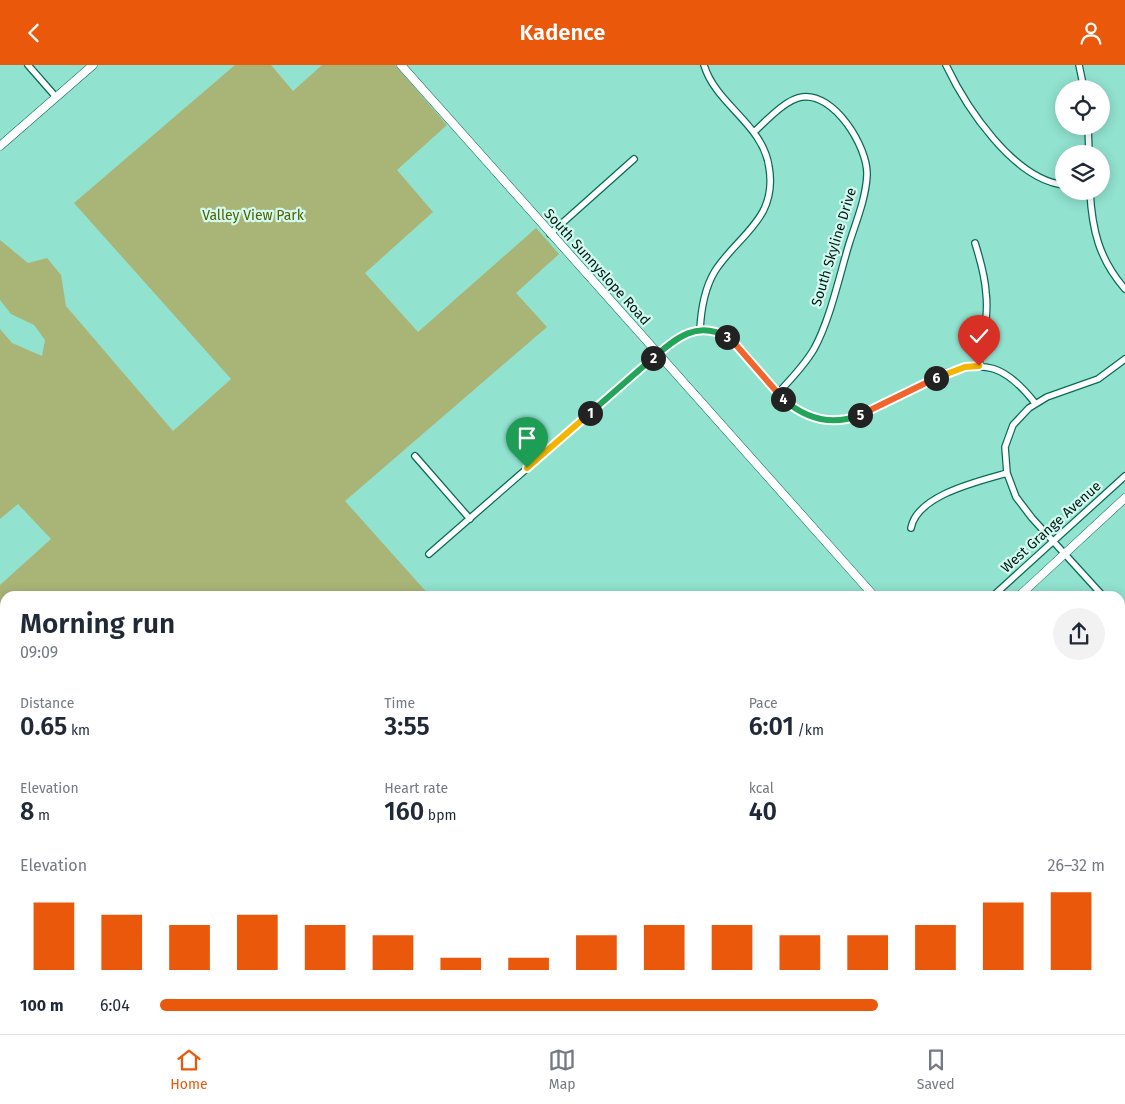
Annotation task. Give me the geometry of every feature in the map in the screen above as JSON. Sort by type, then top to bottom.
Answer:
[{"type":"street","points":[[28,65],[56,97]]},
{"type":"street","points":[[0,146],[93,65]]},
{"type":"street","name":"South Sunnyslope Road","points":[[401,65],[870,591]]},
{"type":"street","points":[[700,330],[703,304],[711,279],[723,261],[758,221],[768,195],[770,167],[764,148],[754,132],[713,84],[704,65]]},
{"type":"street","points":[[946,65],[970,109],[1011,157],[1034,175],[1055,183]]},
{"type":"street","points":[[1079,65],[1082,80]]},
{"type":"street","name":"South Skyline Drive","points":[[754,132],[795,99],[812,97],[823,101],[853,132],[862,148],[867,172],[863,196],[824,325],[815,346],[805,362],[778,393]]},
{"type":"street","points":[[550,234],[634,159]]},
{"type":"street","points":[[1091,200],[1092,219],[1098,243],[1110,271],[1125,289]]},
{"type":"street","points":[[975,243],[986,293],[985,321],[979,366]]},
{"type":"street","points":[[429,554],[658,354],[683,335],[700,330],[715,332],[730,339],[792,407],[816,419],[835,421],[857,416],[965,367],[979,366],[996,370],[1006,375],[1022,387],[1035,403]]},
{"type":"street","points":[[1098,591],[1053,542],[1016,497],[1007,473],[1005,456],[1007,439],[1013,425],[1035,403],[1098,379],[1125,359]]},
{"type":"street","points":[[415,456],[470,519]]},
{"type":"street","points":[[911,527],[919,511],[939,497],[958,488],[1007,473]]},
{"type":"street","name":"West Grange Avenue","points":[[999,591],[1125,476]]},
{"type":"street","name":"West Grange Avenue","points":[[1025,591],[1125,498]]},
{"type":"green space","name":"Valley View Park","points":[[235,65],[271,65],[293,91],[322,65],[395,65],[447,125],[397,170],[433,212],[365,273],[418,332],[536,228],[559,254],[516,293],[547,327],[345,501],[426,591],[0,591],[0,585],[51,539],[18,504],[0,519],[0,329],[12,343],[42,356],[45,340],[34,325],[11,314],[0,300],[0,240],[28,263],[47,258],[61,275],[66,306],[173,431],[231,379],[74,203]]},
{"type":"route","points":[[527,468],[665,348],[676,339],[691,332],[707,330],[730,339],[792,407],[808,416],[827,421],[857,416],[940,375],[965,367],[979,366]]}]
